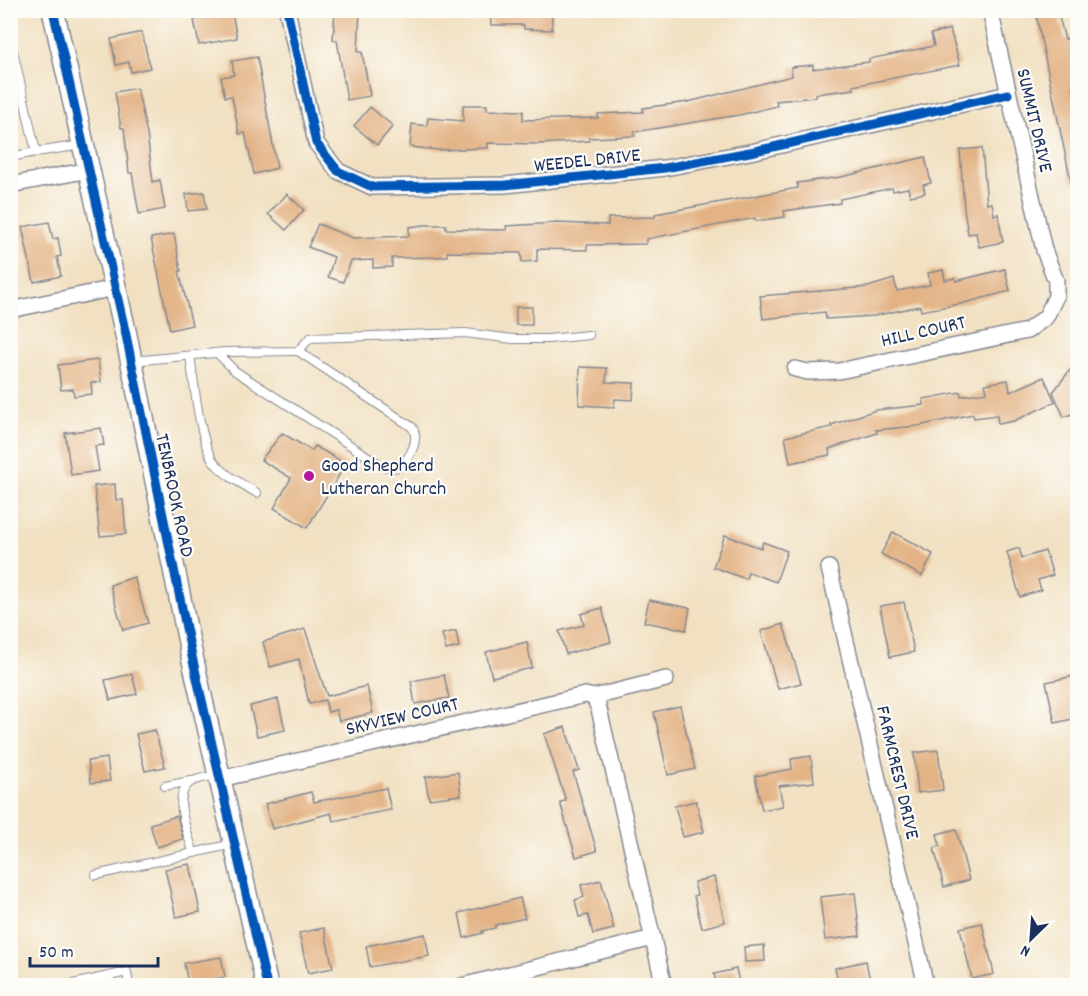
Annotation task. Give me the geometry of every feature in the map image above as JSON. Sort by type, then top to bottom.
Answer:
[{"type":"street","name":"TENBROOK ROAD","points":[[53,10],[131,362],[159,504],[267,986]]},
{"type":"street","name":"WEEDEL DRIVE","points":[[287,10],[316,143],[338,171],[359,184],[372,187],[514,184],[665,168],[755,151],[1008,94]]},
{"type":"street","name":"SUMMIT DRIVE","points":[[990,10],[1044,250],[1056,281],[1056,296],[1052,308]]},
{"type":"street","points":[[10,185],[89,170]]},
{"type":"street","points":[[10,310],[115,288]]},
{"type":"street","name":"HILL COURT","points":[[795,369],[808,372],[838,370],[980,339],[1016,334],[1037,325],[1052,308]]},
{"type":"street","name":"FARMCREST DRIVE","points":[[829,568],[927,986]]},
{"type":"street","name":"SKYVIEW COURT","points":[[219,777],[585,694],[594,697],[666,679]]},
{"type":"street","points":[[594,697],[599,709],[664,986]]},
{"type":"street","points":[[462,986],[653,938]]},
{"type":"lane","points":[[10,38],[36,152]]},
{"type":"lane","points":[[10,157],[83,144]]},
{"type":"lane","points":[[298,351],[310,338],[465,333],[513,339],[548,339],[590,335]]},
{"type":"lane","points":[[131,362],[217,353],[298,351],[412,427],[417,434],[417,443],[400,466],[392,468],[381,465],[235,371],[217,353]]},
{"type":"lane","points":[[190,356],[206,447],[213,462],[225,473],[257,493]]},
{"type":"lane","points":[[165,786],[219,777]]},
{"type":"lane","points":[[193,781],[183,790],[181,801],[193,852]]},
{"type":"lane","points":[[96,874],[235,844]]},
{"type":"lane","points":[[64,986],[127,972],[129,986]]},
{"type":"building","points":[[335,10],[360,10],[358,52],[362,52],[370,96],[347,100],[337,40],[333,40]]},
{"type":"building","points":[[490,10],[552,10],[552,30],[524,29],[524,25],[491,25]]},
{"type":"building","points":[[1035,10],[1057,10],[1065,39],[1073,37],[1077,59],[1077,86],[1073,87],[1077,107],[1077,181],[1071,182]]},
{"type":"building","points":[[232,13],[237,38],[199,45],[194,20]]},
{"type":"building","points":[[950,29],[960,65],[853,86],[854,89],[816,94],[816,97],[776,101],[777,106],[739,115],[634,132],[635,136],[589,138],[589,141],[539,144],[488,143],[488,148],[439,150],[410,147],[412,124],[427,126],[428,118],[463,121],[463,105],[487,105],[487,110],[523,111],[523,120],[598,118],[598,114],[643,112],[643,108],[688,102],[792,76],[791,67],[813,65],[813,69],[869,62],[869,59],[934,46],[931,34]]},
{"type":"building","points":[[142,32],[150,68],[131,72],[129,62],[116,65],[111,39]]},
{"type":"building","points":[[257,57],[277,168],[254,174],[245,133],[239,134],[232,96],[225,97],[221,77],[234,75],[232,61]]},
{"type":"building","points":[[137,88],[147,134],[153,182],[160,180],[165,209],[139,214],[132,173],[129,173],[124,128],[121,128],[115,92]]},
{"type":"building","points":[[370,107],[393,126],[377,145],[354,126]]},
{"type":"building","points":[[982,148],[987,204],[992,203],[994,215],[998,214],[1003,242],[979,247],[976,233],[968,234],[960,150]]},
{"type":"building","points":[[925,157],[931,183],[923,185],[925,193],[910,196],[908,188],[893,191],[892,188],[840,199],[840,203],[784,211],[785,217],[756,221],[755,218],[646,239],[646,244],[587,245],[587,250],[537,249],[537,261],[522,262],[521,253],[447,252],[447,256],[392,258],[392,267],[373,268],[373,260],[351,261],[343,282],[328,277],[334,257],[308,247],[318,224],[353,238],[409,236],[409,227],[424,225],[446,225],[446,229],[507,230],[506,226],[557,223],[608,225],[608,218],[655,217],[655,214],[798,188],[797,183],[841,177]]},
{"type":"building","points":[[204,192],[207,209],[188,211],[186,194]]},
{"type":"building","points":[[287,194],[304,210],[286,230],[268,214]]},
{"type":"building","points":[[49,222],[53,239],[58,238],[61,256],[57,257],[61,276],[34,282],[22,227]]},
{"type":"building","points":[[174,234],[181,271],[179,271],[192,325],[170,330],[151,238]]},
{"type":"building","points":[[1005,269],[1010,291],[960,304],[921,311],[920,306],[874,316],[826,319],[825,312],[763,319],[760,296],[868,287],[894,279],[897,291],[930,285],[928,273],[943,270],[945,280],[955,278],[956,281]]},
{"type":"building","points":[[516,307],[532,307],[532,325],[516,325]]},
{"type":"building","points":[[98,360],[101,382],[91,383],[92,394],[74,396],[73,389],[61,390],[58,365]]},
{"type":"building","points":[[1077,361],[1077,412],[1064,417],[1053,392]]},
{"type":"building","points":[[580,367],[607,368],[606,382],[634,383],[633,400],[615,399],[614,407],[579,405]]},
{"type":"building","points":[[1044,377],[1055,402],[1014,421],[998,424],[997,415],[974,418],[973,414],[918,426],[876,430],[877,433],[829,449],[830,455],[790,463],[785,437],[832,427],[831,425],[876,410],[924,405],[923,399],[960,392],[961,396],[987,392],[985,384],[1008,380],[1010,392]]},
{"type":"building","points":[[101,428],[104,445],[95,446],[99,471],[71,475],[65,433]]},
{"type":"building","points":[[282,433],[312,451],[315,446],[346,464],[307,528],[274,508],[291,478],[261,460]]},
{"type":"building","points":[[115,484],[116,500],[123,500],[126,534],[100,536],[94,486]]},
{"type":"building","points":[[893,532],[933,554],[922,576],[881,554]]},
{"type":"building","points":[[725,535],[761,548],[763,542],[787,551],[776,582],[748,572],[746,579],[713,567]]},
{"type":"building","points":[[1019,548],[1022,558],[1045,551],[1053,575],[1038,580],[1041,590],[1020,597],[1007,552]]},
{"type":"building","points":[[134,577],[148,623],[123,630],[110,585]]},
{"type":"building","points":[[649,600],[690,608],[686,630],[644,622]]},
{"type":"building","points":[[904,602],[914,652],[890,657],[880,606]]},
{"type":"building","points":[[602,608],[611,642],[566,654],[559,631],[584,625],[581,614]]},
{"type":"building","points":[[783,624],[801,683],[778,689],[761,631]]},
{"type":"building","points":[[305,629],[327,696],[367,686],[373,713],[339,721],[336,710],[328,712],[325,700],[309,704],[299,659],[270,667],[263,642]]},
{"type":"building","points":[[456,631],[459,647],[446,650],[442,634]]},
{"type":"building","points":[[527,642],[532,668],[492,677],[486,652]]},
{"type":"building","points":[[132,674],[137,694],[110,700],[105,680]]},
{"type":"building","points":[[444,675],[449,698],[415,704],[411,681]]},
{"type":"building","points":[[1074,676],[1077,718],[1055,723],[1046,682]]},
{"type":"building","points":[[278,699],[285,730],[257,736],[250,706]]},
{"type":"building","points":[[680,706],[695,769],[668,775],[654,712]]},
{"type":"building","points":[[565,727],[579,770],[573,772],[597,851],[576,857],[560,802],[566,801],[544,734]]},
{"type":"building","points":[[155,730],[165,767],[145,771],[136,734]]},
{"type":"building","points":[[938,750],[943,790],[918,793],[914,753]]},
{"type":"building","points":[[811,756],[814,782],[779,786],[783,806],[762,810],[755,776],[792,769],[791,759]]},
{"type":"building","points":[[107,758],[110,781],[91,783],[88,761]]},
{"type":"building","points":[[458,772],[461,795],[429,799],[425,777]]},
{"type":"building","points":[[386,788],[391,810],[333,821],[331,813],[272,829],[265,804],[311,792],[314,802]]},
{"type":"building","points":[[696,801],[704,832],[683,837],[675,806]]},
{"type":"building","points":[[177,816],[183,839],[157,847],[150,824]]},
{"type":"building","points":[[956,829],[969,880],[944,887],[934,848],[940,846],[937,834]]},
{"type":"building","points":[[190,864],[200,912],[176,917],[165,869]]},
{"type":"building","points":[[714,877],[725,922],[702,928],[694,896],[697,895],[694,882]]},
{"type":"building","points":[[601,880],[614,929],[593,934],[588,915],[579,917],[575,900],[584,897],[581,885]]},
{"type":"building","points":[[855,893],[860,936],[825,940],[820,897]]},
{"type":"building","points":[[520,898],[525,918],[495,925],[495,928],[464,938],[459,913]]},
{"type":"building","points":[[982,923],[994,974],[972,979],[960,928]]},
{"type":"building","points":[[324,928],[333,968],[308,973],[299,933]]},
{"type":"building","points":[[425,934],[429,956],[370,967],[366,946]]},
{"type":"building","points":[[764,945],[765,961],[745,962],[744,947]]},
{"type":"building","points":[[221,957],[225,977],[188,984],[184,963]]},
{"type":"building","points":[[866,961],[871,986],[839,986],[835,968]]},
{"type":"building","points":[[736,969],[740,986],[717,986],[714,974]]},
{"type":"cycle path","points":[[53,10],[126,335],[191,652],[267,986]]},
{"type":"cycle path","points":[[287,10],[316,143],[338,171],[372,187],[505,185],[665,168],[755,151],[1008,94]]},
{"type":"place","name":"Good Shepherd Lutheran Church","points":[[309,476]]}]
